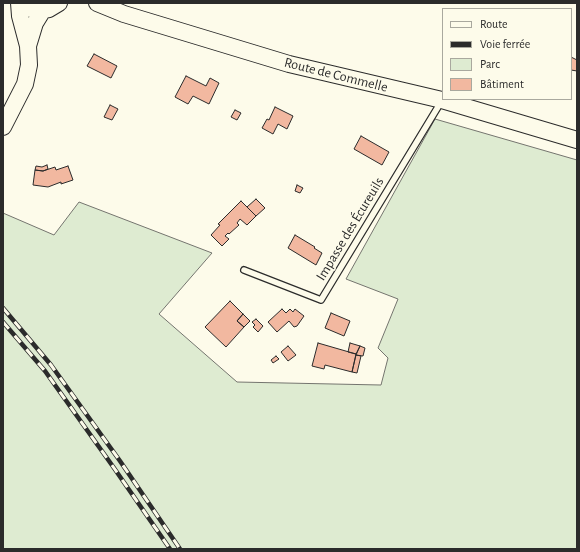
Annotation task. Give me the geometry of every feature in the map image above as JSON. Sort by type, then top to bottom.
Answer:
[{"type":"street","points":[[20,3],[34,10],[56,5]]},
{"type":"street","points":[[3,127],[25,84],[29,65],[28,46],[20,16],[20,3]]},
{"type":"street","name":"Route de Commelle","points":[[97,3],[124,14],[289,64],[442,100],[577,140]]},
{"type":"street","points":[[28,46],[35,23],[56,5]]},
{"type":"lane","name":"Impasse des Écureuils","points":[[244,270],[321,300],[442,100]]},
{"type":"green space","points":[[435,119],[577,160],[577,549],[3,549],[3,213],[54,235],[79,202],[212,253],[159,314],[237,382],[381,385],[388,358],[378,348],[398,299],[346,279]]},
{"type":"building","points":[[94,54],[117,66],[111,78],[87,66]]},
{"type":"building","points":[[572,58],[577,60],[577,71],[572,70]]},
{"type":"building","points":[[186,76],[206,86],[210,78],[219,83],[209,104],[193,96],[188,104],[175,97]]},
{"type":"building","points":[[110,105],[118,109],[112,120],[104,117]]},
{"type":"building","points":[[275,107],[293,116],[287,129],[278,124],[273,134],[262,128],[267,119],[269,120]]},
{"type":"building","points":[[235,110],[241,113],[237,120],[231,117]]},
{"type":"building","points":[[361,136],[389,152],[382,165],[354,149]]},
{"type":"building","points":[[47,165],[48,169],[43,171],[35,170],[36,166],[42,167]]},
{"type":"building","points":[[68,166],[73,180],[61,184],[61,182],[48,187],[33,185],[35,170],[43,171],[55,167],[56,170]]},
{"type":"building","points":[[297,185],[303,188],[300,193],[295,191]]},
{"type":"building","points":[[256,199],[265,208],[256,216],[247,207]]},
{"type":"building","points":[[241,201],[256,216],[247,225],[240,219],[237,223],[239,225],[225,236],[229,239],[222,246],[211,235],[220,225],[218,224]]},
{"type":"building","points":[[295,235],[322,253],[316,265],[288,248]]},
{"type":"building","points":[[230,301],[243,314],[237,321],[244,327],[226,347],[205,327]]},
{"type":"building","points":[[282,309],[286,313],[290,309],[293,312],[295,309],[304,316],[297,326],[294,327],[289,321],[277,332],[268,322]]},
{"type":"building","points":[[331,313],[350,321],[344,336],[325,328]]},
{"type":"building","points":[[243,314],[250,321],[244,327],[237,321]]},
{"type":"building","points":[[256,319],[263,326],[258,332],[253,327],[255,325],[252,322]]},
{"type":"building","points":[[318,343],[356,354],[352,372],[325,365],[324,369],[312,366]]},
{"type":"building","points":[[350,343],[360,346],[356,354],[348,352]]},
{"type":"building","points":[[288,346],[296,355],[288,361],[281,352]]},
{"type":"building","points":[[360,346],[365,348],[363,356],[356,355]]},
{"type":"building","points":[[356,355],[361,356],[357,373],[352,372]]},
{"type":"building","points":[[276,356],[279,359],[273,363],[271,360]]},
{"type":"railway","points":[[3,308],[51,365],[120,461],[180,549]]},
{"type":"railway","points":[[3,322],[45,371],[170,549]]}]
